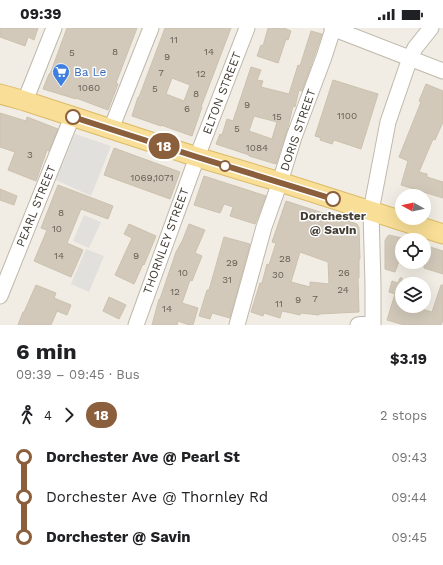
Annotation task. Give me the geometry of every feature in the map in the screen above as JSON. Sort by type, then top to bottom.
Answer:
[{"type":"main road","points":[[0,94],[443,234]]},
{"type":"street","points":[[25,101],[54,28]]},
{"type":"street","points":[[111,129],[151,28]]},
{"type":"street","name":"ELTON STREET","points":[[197,157],[247,28]]},
{"type":"street","points":[[332,28],[443,71]]},
{"type":"street","name":"DORIS STREET","points":[[237,325],[264,227],[294,137],[324,57],[332,28]]},
{"type":"street","points":[[358,325],[373,324],[371,211],[388,122],[410,58],[415,48],[431,28]]},
{"type":"street","name":"PEARL STREET","points":[[0,296],[72,117]]},
{"type":"street","name":"THORNLEY STREET","points":[[136,325],[197,157]]},
{"type":"shaded area","points":[[75,134],[111,146],[91,196],[56,180]]},
{"type":"shaded area","points":[[84,215],[101,222],[89,248],[73,241]]},
{"type":"shaded area","points":[[86,249],[104,256],[89,292],[71,284]]},
{"type":"building","points":[[0,28],[38,28],[34,40],[28,37],[25,46],[0,37]]},
{"type":"building","points":[[67,28],[137,28],[116,83],[118,84],[108,110],[76,98],[43,89]]},
{"type":"building","points":[[165,28],[231,28],[201,107],[192,136],[132,116]],"holes":[[[172,78],[190,85],[184,101],[166,94]]]},
{"type":"building","points":[[268,28],[284,28],[291,31],[288,40],[286,39],[278,63],[257,56],[261,45],[263,46]]},
{"type":"building","points":[[311,31],[322,34],[302,91],[299,90],[295,107],[293,106],[276,164],[216,144],[220,134],[222,135],[227,119],[233,121],[251,67],[261,70],[257,80],[263,81],[261,87],[289,94],[298,65],[300,66]],"holes":[[[254,116],[277,122],[272,139],[249,131]]]},
{"type":"building","points":[[333,80],[378,94],[361,149],[334,140],[332,144],[320,140],[321,138],[315,136]]},
{"type":"building","points":[[426,84],[443,91],[443,122],[435,140],[433,139],[419,172],[427,174],[427,177],[443,182],[443,198],[431,194],[431,189],[414,189],[401,185],[408,161],[399,157],[421,102],[419,101]]},
{"type":"building","points":[[0,113],[26,121],[27,117],[58,129],[49,151],[47,150],[36,181],[8,170],[15,152],[0,147]]},
{"type":"building","points":[[114,148],[180,172],[170,199],[104,175]]},
{"type":"building","points":[[204,176],[266,196],[255,224],[230,216],[233,207],[224,204],[220,213],[194,205]]},
{"type":"building","points":[[58,185],[113,206],[108,219],[81,209],[67,243],[83,250],[71,277],[34,261],[47,230],[41,228]]},
{"type":"building","points":[[0,189],[17,196],[14,205],[0,200]]},
{"type":"building","points":[[286,201],[357,224],[359,228],[360,259],[358,278],[359,312],[319,315],[301,313],[300,315],[282,311],[280,318],[264,313],[263,316],[251,312],[260,283],[262,283],[267,264],[269,265],[276,243],[272,242]],"holes":[[[300,252],[328,262],[329,284],[310,282],[310,287],[291,282]]]},
{"type":"building","points":[[129,224],[156,236],[134,284],[115,275],[132,238],[124,234]]},
{"type":"building","points":[[189,224],[205,230],[195,253],[202,256],[192,281],[190,280],[182,303],[198,308],[193,325],[178,321],[177,325],[152,325],[159,299],[176,252]]},
{"type":"building","points":[[389,235],[395,236],[395,272],[385,269],[385,241]]},
{"type":"building","points":[[224,237],[250,244],[230,318],[212,313],[210,319],[199,316],[207,290],[209,290]]},
{"type":"building","points":[[431,247],[443,251],[443,274],[427,269],[431,269]]},
{"type":"building","points":[[392,281],[395,282],[395,294],[389,292]]},
{"type":"building","points":[[36,285],[56,293],[54,298],[71,305],[67,315],[57,311],[51,325],[18,325],[23,312]]},
{"type":"building","points":[[441,285],[443,285],[443,320],[441,325],[404,325],[387,320],[395,294],[395,313],[431,313]]},
{"type":"building","points":[[109,297],[126,305],[119,319],[103,311]]},
{"type":"bus line","name":"18","points":[[73,117],[333,199]]},
{"type":"place","name":"Ba Le","points":[[61,87]]},
{"type":"place","name":"Dorchester @ Savin","points":[[333,199]]}]
